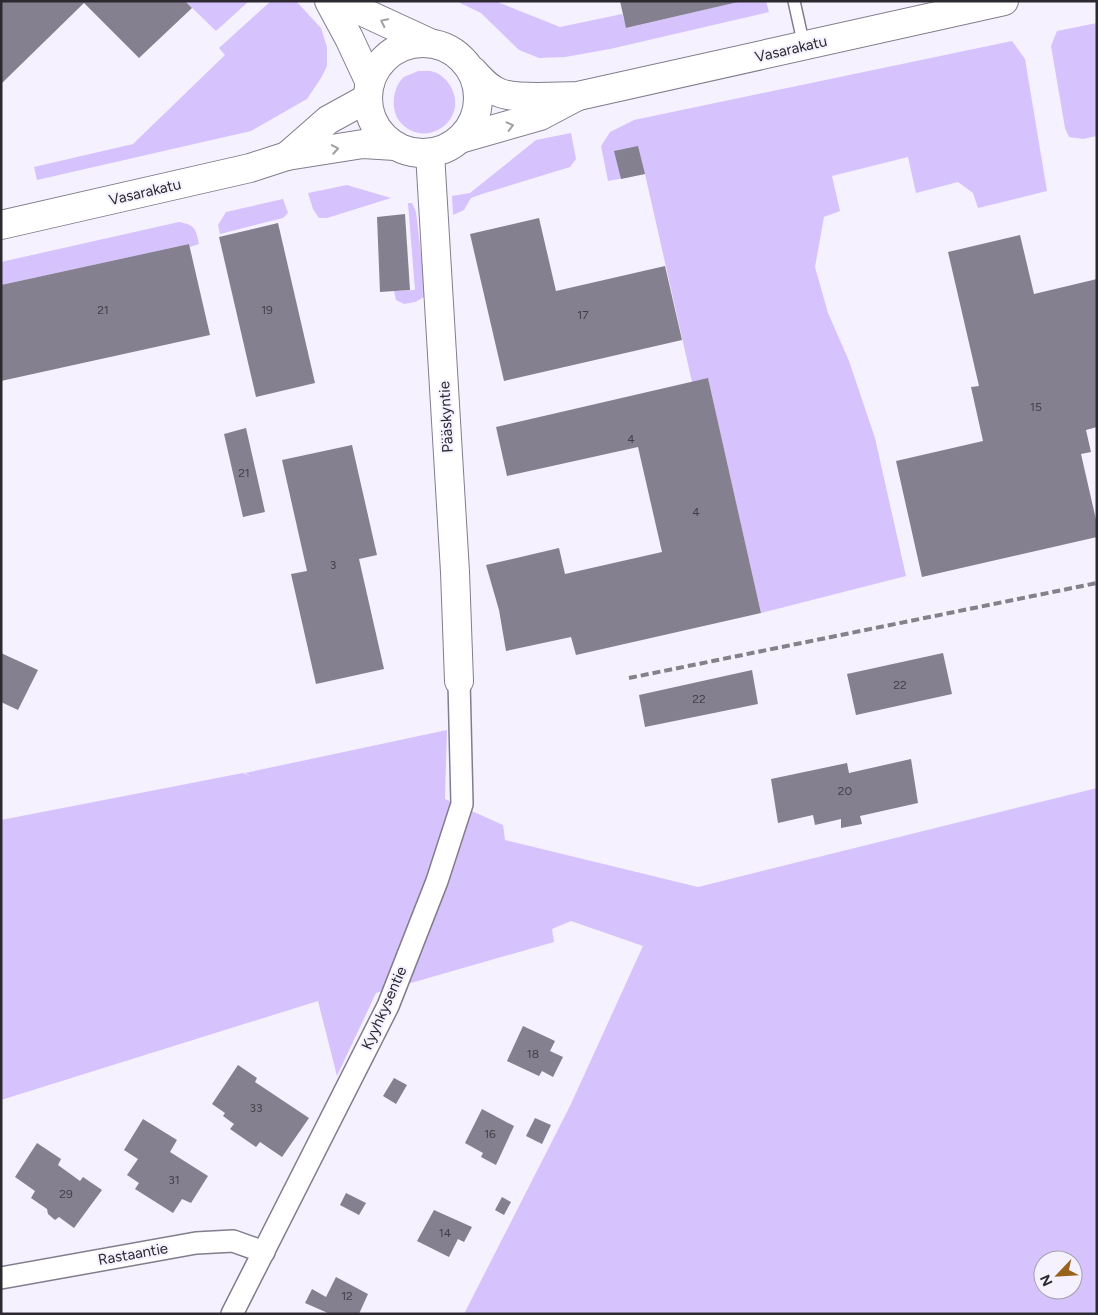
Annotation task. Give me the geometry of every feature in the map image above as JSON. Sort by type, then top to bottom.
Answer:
[{"type":"street","points":[[329,1],[349,38],[369,90],[370,112],[375,125],[383,137],[394,146],[418,154],[448,148],[463,138],[477,113],[478,92],[472,71],[465,60],[454,51],[442,45],[428,42],[340,1]]},
{"type":"street","name":"Vasarakatu","points":[[472,71],[488,87],[515,97],[578,96],[1004,1]]},
{"type":"street","points":[[369,90],[375,71],[382,60],[403,46],[428,42]]},
{"type":"street","name":"Vasarakatu","points":[[287,156],[328,120],[369,90]]},
{"type":"street","name":"Vasarakatu","points":[[463,138],[540,116],[578,96]]},
{"type":"street","name":"Vasarakatu","points":[[1,224],[250,168],[287,156],[363,144],[394,146]]},
{"type":"street","name":"Pääskyntie","points":[[430,153],[455,572],[459,681]]},
{"type":"street","name":"Kyyhkysentie","points":[[232,1314],[388,1006],[437,881],[462,804],[459,681]]},
{"type":"street","name":"Rastaantie","points":[[1,1278],[196,1243],[233,1241],[264,1252]]},
{"type":"lane","points":[[794,1],[804,46]]},
{"type":"shaded area","points":[[185,1],[249,1],[216,31]]},
{"type":"shaded area","points":[[271,1],[296,1],[321,28],[327,47],[327,66],[307,99],[251,131],[37,180],[34,167],[133,144],[225,55],[219,48]]},
{"type":"shaded area","points":[[456,1],[495,1],[560,27],[622,14],[627,28],[741,1],[766,1],[769,12],[610,49],[565,57],[539,58],[519,50],[481,13]]},
{"type":"shaded area","points":[[1097,23],[1097,136],[1083,139],[1069,137],[1065,128],[1051,46],[1057,31]]},
{"type":"shaded area","points":[[1012,41],[1025,59],[1047,191],[978,208],[973,193],[958,182],[916,193],[908,157],[832,176],[840,211],[824,217],[815,267],[828,313],[849,361],[875,438],[906,576],[761,613],[708,379],[692,382],[645,174],[608,181],[601,146],[610,132],[634,120]]},
{"type":"shaded area","points":[[418,71],[432,71],[441,76],[451,87],[455,99],[454,110],[450,120],[442,128],[433,132],[411,131],[401,123],[395,113],[395,93],[400,81],[404,77]]},
{"type":"shaded area","points":[[571,133],[576,159],[570,167],[471,198],[464,210],[453,215],[452,196],[470,193],[536,140]]},
{"type":"shaded area","points":[[347,185],[391,198],[327,218],[319,218],[313,209],[308,193]]},
{"type":"shaded area","points":[[283,199],[288,213],[283,218],[220,234],[218,225],[226,212]]},
{"type":"shaded area","points":[[408,203],[412,203],[416,212],[426,296],[415,302],[404,304],[396,300],[394,291],[415,290]]},
{"type":"shaded area","points":[[179,222],[194,228],[199,244],[190,247],[189,244],[1,285],[1,262]]},
{"type":"shaded area","points":[[447,730],[445,799],[503,825],[505,840],[698,887],[1097,788],[1097,1314],[464,1314],[570,1106],[643,946],[571,921],[552,929],[554,942],[376,993],[337,1076],[318,1001],[1,1100],[1,820],[243,773],[250,776],[245,773]]},
{"type":"building","points":[[1,1],[185,1],[192,8],[139,58],[84,3],[1,84]]},
{"type":"building","points":[[620,1],[738,1],[738,2],[626,28]]},
{"type":"building","points":[[638,146],[645,174],[621,179],[614,151]]},
{"type":"building","points":[[405,214],[410,290],[380,292],[377,217]]},
{"type":"building","points":[[539,218],[556,291],[665,266],[682,340],[504,381],[470,234]]},
{"type":"building","points":[[278,223],[315,383],[256,397],[219,237]]},
{"type":"building","points":[[1020,235],[1034,294],[1097,279],[1097,427],[1086,430],[1091,452],[1081,454],[1097,524],[1097,537],[922,577],[896,461],[983,441],[971,387],[979,386],[948,252]]},
{"type":"building","points":[[189,244],[210,335],[1,381],[1,285]]},
{"type":"building","points":[[708,378],[761,613],[576,655],[571,637],[506,651],[499,610],[486,565],[559,548],[565,574],[662,552],[638,447],[507,476],[496,427]]},
{"type":"building","points":[[246,428],[265,512],[243,517],[224,434]]},
{"type":"building","points":[[352,445],[377,555],[359,559],[384,669],[316,684],[291,574],[307,571],[282,460]]},
{"type":"building","points":[[1,653],[38,670],[18,710],[1,702]]},
{"type":"building","points":[[943,653],[952,694],[856,715],[847,674]]},
{"type":"building","points":[[752,670],[758,704],[645,727],[639,695]]},
{"type":"building","points":[[911,759],[918,803],[860,816],[862,824],[841,828],[841,819],[815,825],[813,815],[778,823],[771,779],[847,763],[849,773]]},
{"type":"building","points":[[523,1026],[555,1041],[550,1051],[563,1057],[553,1077],[542,1071],[539,1076],[507,1061]]},
{"type":"building","points":[[238,1065],[257,1078],[255,1082],[309,1118],[282,1157],[260,1142],[256,1147],[230,1129],[234,1124],[223,1116],[225,1113],[212,1104]]},
{"type":"building","points":[[394,1078],[407,1085],[396,1104],[383,1096]]},
{"type":"building","points":[[482,1109],[514,1126],[496,1165],[481,1157],[483,1153],[465,1143]]},
{"type":"building","points":[[535,1118],[551,1125],[542,1144],[526,1136]]},
{"type":"building","points":[[143,1119],[177,1140],[170,1152],[208,1176],[191,1203],[182,1199],[173,1213],[135,1189],[139,1183],[127,1175],[138,1159],[124,1150]]},
{"type":"building","points":[[37,1143],[61,1159],[58,1165],[80,1181],[83,1177],[102,1190],[74,1228],[59,1217],[55,1220],[48,1214],[47,1209],[31,1198],[35,1191],[15,1177]]},
{"type":"building","points":[[346,1193],[366,1203],[359,1215],[340,1205]]},
{"type":"building","points":[[502,1197],[511,1202],[504,1215],[495,1210]]},
{"type":"building","points":[[434,1210],[472,1227],[464,1242],[458,1239],[449,1257],[417,1241]]},
{"type":"building","points":[[336,1277],[368,1294],[359,1314],[330,1314],[305,1303],[312,1289],[326,1297]]},
{"type":"railway","points":[[629,678],[1097,583]]}]
